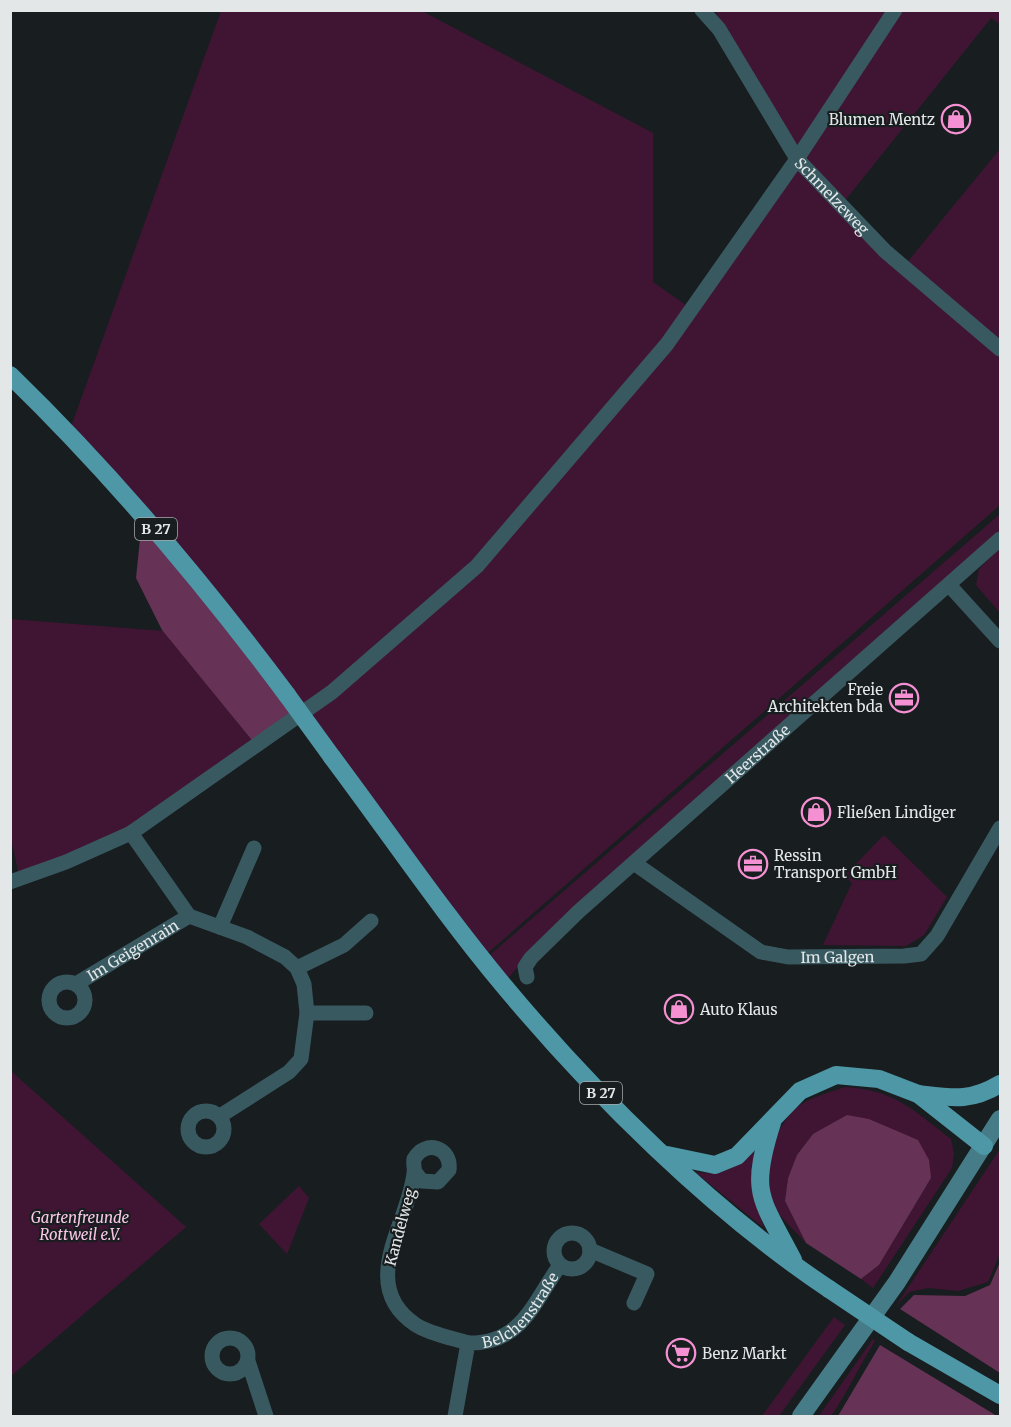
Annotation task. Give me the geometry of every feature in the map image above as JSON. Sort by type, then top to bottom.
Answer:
[{"type":"main road","name":"B 27","points":[[10,375],[77,440],[222,607],[503,985],[600,1092],[739,1222],[796,1266],[908,1342],[1000,1395]]},
{"type":"main road","points":[[665,1154],[715,1164],[737,1156],[800,1091],[836,1075],[879,1079],[918,1094],[965,1099],[982,1095],[1000,1084]]},
{"type":"main road","points":[[918,1094],[984,1146]]},
{"type":"main road","points":[[774,1119],[762,1154],[759,1179],[761,1197],[768,1216],[796,1266]]},
{"type":"street","name":"Schmelzeweg","points":[[702,10],[719,29],[797,159],[885,251],[1000,349]]},
{"type":"street","points":[[10,882],[66,862],[131,833],[332,692],[477,566],[667,345],[797,159],[895,10]]},
{"type":"street","name":"Heerstraße","points":[[527,977],[525,967],[531,958],[634,863],[950,586],[1000,539]]},
{"type":"street","points":[[950,586],[1000,641]]},
{"type":"street","name":"Im Galgen","points":[[634,863],[761,952],[788,957],[904,956],[921,954],[937,936],[1000,828]]},
{"type":"street","name":"Im Geigenrain","points":[[131,833],[189,916],[248,938],[285,957],[297,968]]},
{"type":"street","points":[[219,927],[254,848]]},
{"type":"street","name":"Im Geigenrain","points":[[76,984],[189,916]]},
{"type":"street","points":[[219,1116],[290,1072],[301,1059],[307,1013],[304,984],[297,968],[344,945],[371,921]]},
{"type":"street","points":[[307,1013],[366,1013]]},
{"type":"street","points":[[801,1416],[897,1282],[1000,1119]]},
{"type":"street","name":"Kandelweg","points":[[415,1172],[392,1243],[387,1273],[390,1294],[404,1315],[418,1326],[468,1343]]},
{"type":"street","points":[[591,1250],[590,1257],[582,1267],[570,1269],[560,1265],[554,1249],[563,1235],[575,1233],[581,1235],[591,1250],[647,1274],[634,1303]]},
{"type":"street","name":"Belchenstraße","points":[[459,1415],[468,1343],[489,1343],[510,1334],[526,1318],[560,1265]]},
{"type":"street","points":[[248,1361],[266,1416]]},
{"type":"green space","points":[[221,11],[422,11],[653,133],[653,282],[690,308],[476,564],[297,714],[68,435]]},
{"type":"green space","points":[[715,11],[891,11],[798,153]]},
{"type":"green space","points":[[898,11],[1000,11],[1000,24],[991,18],[843,203],[799,158]]},
{"type":"green space","points":[[1000,149],[1000,346],[905,265]]},
{"type":"green space","points":[[797,161],[1000,353],[1000,505],[482,958],[299,718],[477,568],[667,346]]},
{"type":"green space","points":[[1000,514],[1000,534],[523,961],[503,984],[484,960]]},
{"type":"green space","points":[[1000,548],[1000,613],[976,585],[979,569]]},
{"type":"green space","points":[[10,619],[163,631],[255,744],[128,831],[19,875],[10,834]]},
{"type":"green space","points":[[884,835],[947,897],[924,935],[906,946],[823,945],[852,883],[844,876]]},
{"type":"green space","name":"Gartenfreunde Rottweil e.V.","points":[[11,1071],[186,1227],[11,1376]]},
{"type":"green space","points":[[845,1087],[877,1092],[903,1103],[951,1139],[954,1154],[952,1168],[873,1288],[861,1279],[879,1265],[931,1178],[887,1127],[869,1119],[813,1134],[797,1155],[788,1178],[785,1201],[806,1243],[775,1209],[769,1197],[767,1184],[769,1157],[773,1143],[786,1119],[805,1102]]},
{"type":"green space","points":[[755,1147],[751,1187],[764,1228],[695,1172],[722,1172],[735,1165]]},
{"type":"green space","points":[[1000,1149],[1000,1254],[988,1282],[958,1291],[928,1288],[909,1292],[896,1306]]},
{"type":"green space","points":[[299,1186],[309,1198],[287,1254],[259,1224]]},
{"type":"green space","points":[[834,1317],[845,1325],[779,1416],[762,1416]]},
{"type":"green space","points":[[873,1339],[875,1341],[831,1416],[819,1416]]},
{"type":"shaded area","points":[[142,519],[293,717],[255,744],[162,630],[136,578]]},
{"type":"shaded area","points":[[847,1115],[869,1119],[918,1140],[929,1160],[931,1178],[879,1265],[861,1279],[806,1243],[785,1201],[788,1178],[797,1155],[813,1134]]},
{"type":"shaded area","points":[[1000,1262],[1000,1373],[900,1309],[914,1295],[965,1296],[990,1285]]},
{"type":"shaded area","points":[[880,1345],[997,1416],[838,1416]]},
{"type":"place","name":"Blumen Mentz","points":[[956,119]]},
{"type":"place","name":"Freie Architekten bda","points":[[904,698]]},
{"type":"place","name":"Fließen Lindiger","points":[[816,812]]},
{"type":"place","name":"Ressin Transport GmbH","points":[[753,864]]},
{"type":"place","name":"Auto Klaus","points":[[679,1009]]},
{"type":"place","name":"Benz Markt","points":[[681,1353]]}]
